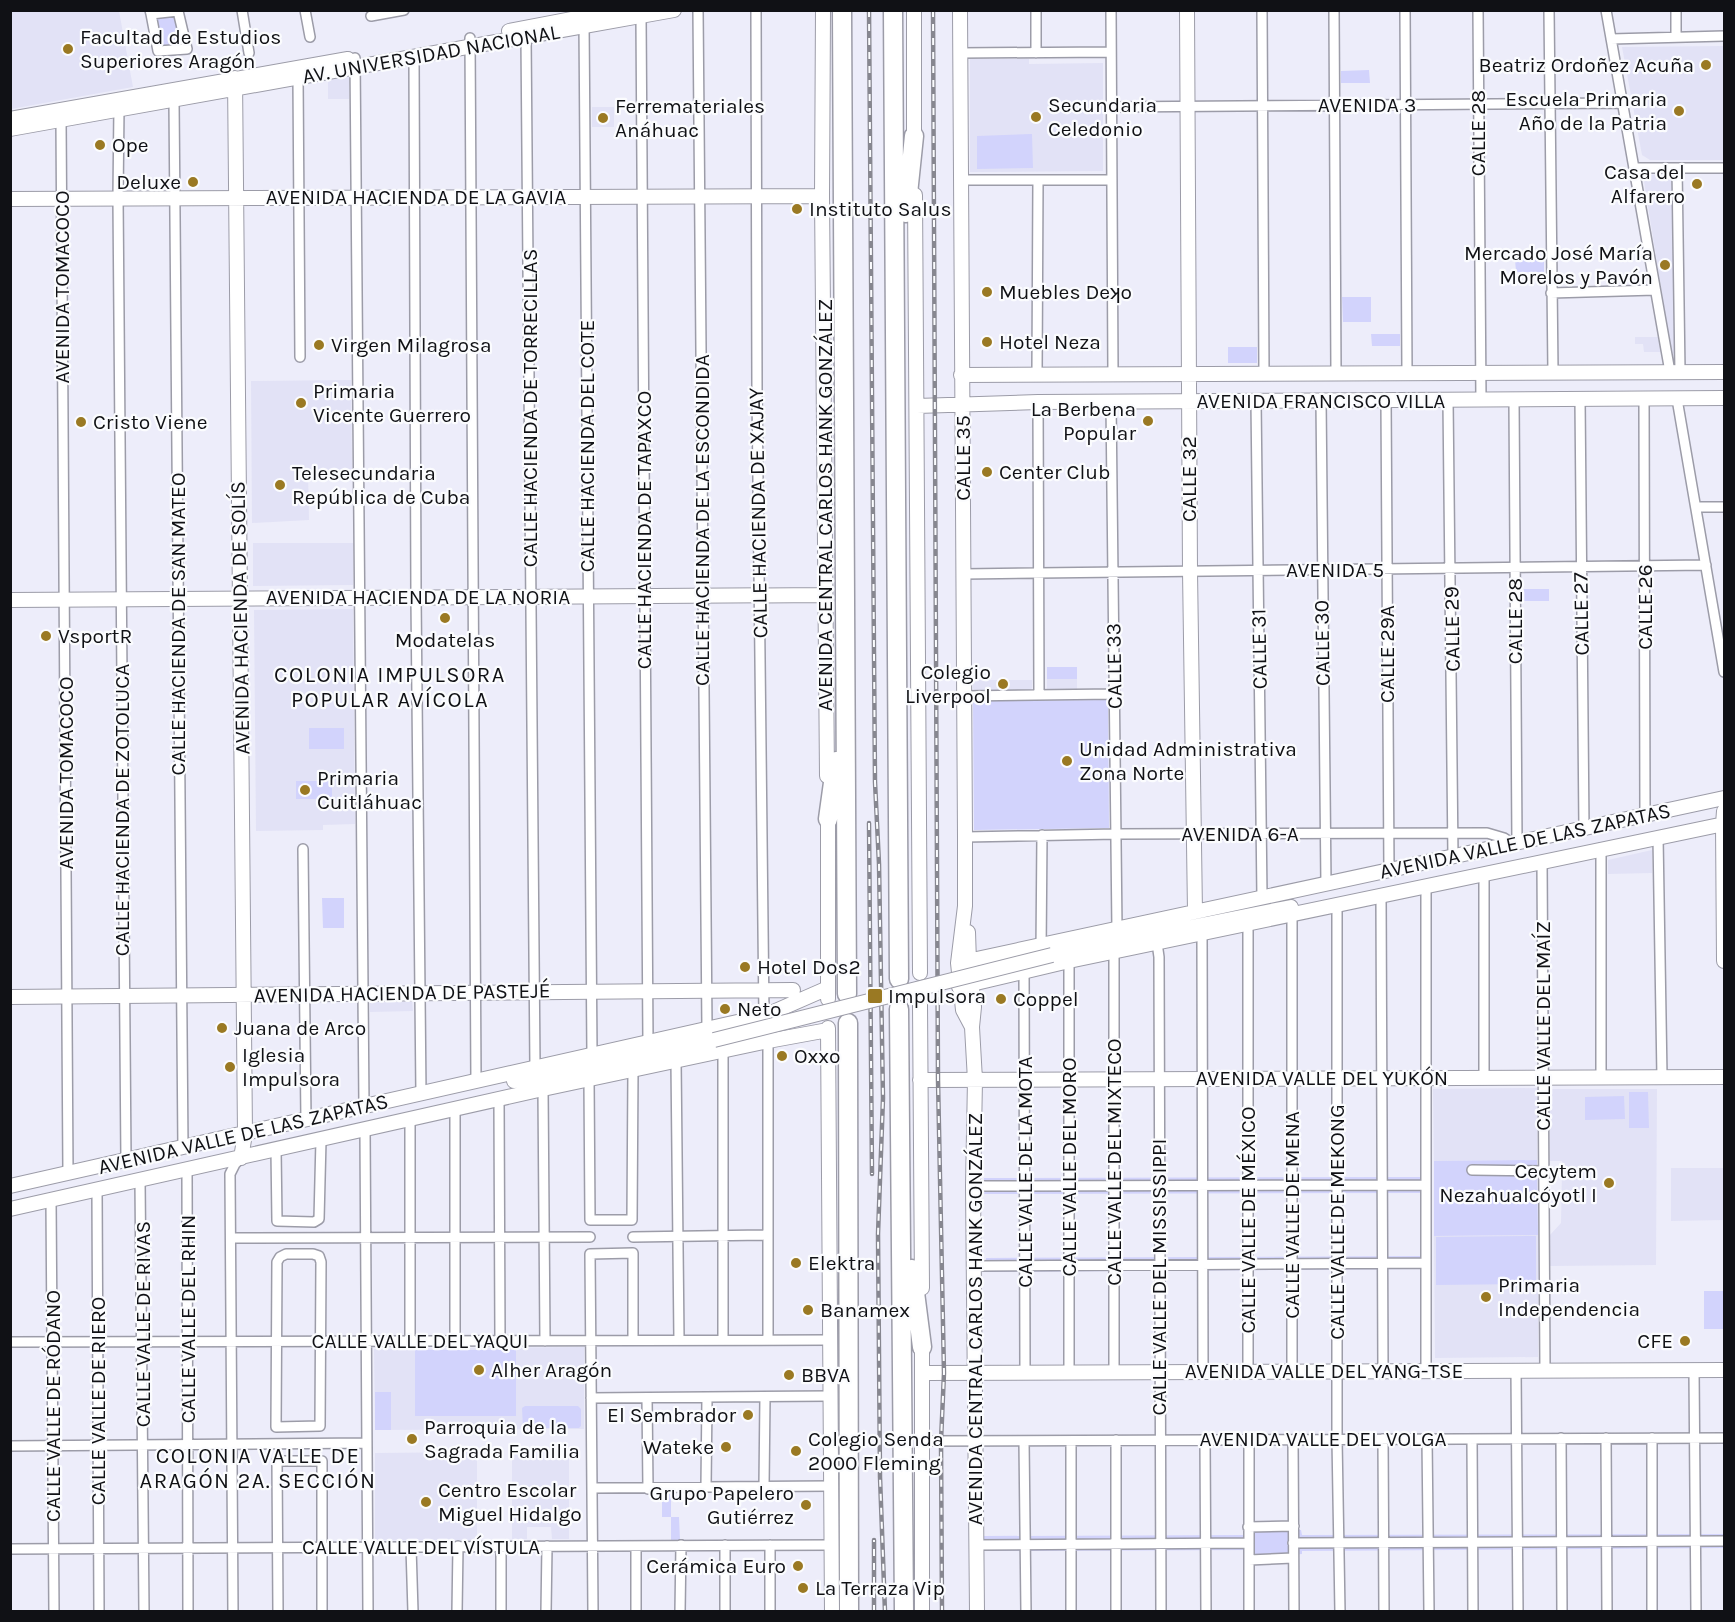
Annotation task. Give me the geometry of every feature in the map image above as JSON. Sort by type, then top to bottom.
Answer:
[{"type":"highway","name":"AVENIDA CENTRAL CARLOS HANK GONZÁLEZ","points":[[842,10],[847,994]]},
{"type":"highway","points":[[893,10],[899,979]]},
{"type":"highway","points":[[896,307],[903,259],[908,182],[914,136]]},
{"type":"highway","points":[[828,819],[835,780],[838,725],[845,697]]},
{"type":"highway","points":[[899,1009],[904,1611]]},
{"type":"highway","points":[[848,1023],[849,1611]]},
{"type":"highway","points":[[900,1123],[905,1157],[913,1286],[922,1347]]},
{"type":"street","points":[[242,10],[249,53]]},
{"type":"street","points":[[305,10],[310,37]]},
{"type":"street","name":"AV. UNIVERSIDAD NACIONAL","points":[[10,129],[61,120],[119,105],[174,101],[235,84],[298,78],[356,63],[414,57],[470,43],[526,37],[619,10]]},
{"type":"street","name":"AV. UNIVERSIDAD NACIONAL","points":[[10,119],[119,105],[584,21],[641,17],[674,10]]},
{"type":"street","name":"CALLE HACIENDA DE LA ESCONDIDA","points":[[698,10],[706,990],[719,1042],[723,1340]]},
{"type":"street","name":"CALLE HACIENDA DE XAJAY","points":[[756,10],[764,1016]]},
{"type":"street","name":"AVENIDA CENTRAL CARLOS HANK GONZÁLEZ","points":[[823,10],[822,196],[828,994]]},
{"type":"street","points":[[914,10],[920,973]]},
{"type":"street","name":"CALLE 35","points":[[960,10],[965,906],[968,926],[964,962],[966,986]]},
{"type":"street","points":[[1036,10],[1036,52]]},
{"type":"street","points":[[1111,10],[1113,374]]},
{"type":"street","name":"CALLE 32","points":[[1187,10],[1190,571],[1195,912]]},
{"type":"street","points":[[1262,10],[1264,373]]},
{"type":"street","points":[[1334,10],[1336,373]]},
{"type":"street","points":[[1405,10],[1407,373]]},
{"type":"street","name":"CALLE 28","points":[[1478,10],[1481,400]]},
{"type":"street","points":[[1549,10],[1553,372]]},
{"type":"street","points":[[1606,10],[1655,290],[1675,372]]},
{"type":"street","points":[[1676,10],[1676,37]]},
{"type":"street","points":[[178,11],[187,49],[158,51],[150,12],[178,11]]},
{"type":"street","points":[[370,17],[399,11]]},
{"type":"street","name":"CALLE HACIENDA DE TAPAXCO","points":[[641,17],[648,1043]]},
{"type":"street","name":"CALLE HACIENDA DEL COTE","points":[[584,21],[592,1055]]},
{"type":"street","points":[[1611,39],[1725,36]]},
{"type":"street","name":"CALLE HACIENDA DE TORRECILLAS","points":[[526,37],[535,1067]]},
{"type":"street","points":[[470,43],[477,1082]]},
{"type":"street","points":[[960,53],[1111,52]]},
{"type":"street","points":[[414,57],[421,1095]]},
{"type":"street","points":[[356,63],[364,1107]]},
{"type":"street","points":[[298,78],[300,357]]},
{"type":"street","name":"AVENIDA HACIENDA DE SOLÍS","points":[[235,84],[245,1134],[241,1158]]},
{"type":"street","name":"CALLE HACIENDA DE SAN MATEO","points":[[174,101],[183,1148]]},
{"type":"street","name":"AVENIDA 3","points":[[1112,107],[1622,102]]},
{"type":"street","name":"CALLE HACIENDA DE ZOTOLUCA","points":[[119,105],[126,1160]]},
{"type":"street","name":"AVENIDA TOMACOCO","points":[[61,120],[68,1173]]},
{"type":"street","points":[[1634,168],[1725,168]]},
{"type":"street","points":[[1675,372],[1677,168]]},
{"type":"street","points":[[961,180],[1112,180]]},
{"type":"street","points":[[1037,374],[1038,180]]},
{"type":"street","name":"AVENIDA HACIENDA DE LA GAVIA","points":[[10,199],[822,196]]},
{"type":"street","points":[[1551,293],[1655,290]]},
{"type":"street","name":"AVENIDA FRANCISCO VILLA","points":[[961,375],[1725,372]]},
{"type":"street","name":"AVENIDA FRANCISCO VILLA","points":[[917,406],[1038,402],[1725,398]]},
{"type":"street","name":"CALLE 27","points":[[1580,399],[1584,829]]},
{"type":"street","name":"CALLE 26","points":[[1644,399],[1645,816]]},
{"type":"street","points":[[1677,399],[1725,672]]},
{"type":"street","name":"CALLE 30","points":[[1321,400],[1326,885]]},
{"type":"street","name":"CALLE 29A","points":[[1386,400],[1389,871]]},
{"type":"street","name":"CALLE 29","points":[[1448,400],[1453,857]]},
{"type":"street","name":"CALLE 28","points":[[1514,400],[1515,843]]},
{"type":"street","name":"CALLE 31","points":[[1256,401],[1262,897]]},
{"type":"street","points":[[1038,402],[1039,695]]},
{"type":"street","name":"CALLE 33","points":[[1111,402],[1116,930]]},
{"type":"street","points":[[1696,507],[1725,507]]},
{"type":"street","name":"AVENIDA 5","points":[[964,574],[1706,565]]},
{"type":"street","name":"AVENIDA HACIENDA DE LA NORIA","points":[[10,600],[825,595]]},
{"type":"street","points":[[964,696],[1114,694]]},
{"type":"street","name":"AVENIDA VALLE DE LAS ZAPATAS","points":[[964,962],[1725,798]]},
{"type":"street","points":[[1724,820],[1725,961]]},
{"type":"street","name":"AVENIDA VALLE DE LAS ZAPATAS","points":[[477,1082],[517,1080],[563,1073],[719,1042],[1052,955],[1247,919],[1292,915],[1659,837],[1724,820]]},
{"type":"street","name":"AVENIDA 6-A","points":[[965,837],[1116,834],[1487,833],[1515,843]]},
{"type":"street","points":[[1040,968],[1041,835]]},
{"type":"street","points":[[1659,837],[1662,1077]]},
{"type":"street","points":[[1601,848],[1601,1077]]},
{"type":"street","points":[[303,849],[306,1120]]},
{"type":"street","name":"CALLE VALLE DEL MAÍZ","points":[[1542,861],[1545,1370]]},
{"type":"street","points":[[1484,873],[1485,1078]]},
{"type":"street","name":"AVENIDA VALLE DE LAS ZAPATAS","points":[[1247,919],[1326,885]]},
{"type":"street","points":[[1426,886],[1426,1371]]},
{"type":"street","points":[[1381,896],[1383,1371]]},
{"type":"street","name":"AVENIDA VALLE DE LAS ZAPATAS","points":[[966,986],[1069,961],[1202,934],[1298,905],[1337,905]]},
{"type":"street","name":"CALLE VALLE DE MEKONG","points":[[1337,905],[1337,1439],[1340,1611]]},
{"type":"street","name":"CALLE VALLE DE MENA","points":[[1292,915],[1292,1371]]},
{"type":"street","name":"CALLE VALLE DE MÉXICO","points":[[1247,919],[1248,1372]]},
{"type":"street","points":[[1202,934],[1203,1372]]},
{"type":"street","name":"CALLE VALLE DEL MISSISSIPPI","points":[[1157,943],[1161,1611]]},
{"type":"street","points":[[1018,951],[1018,973]]},
{"type":"street","name":"CALLE VALLE DEL MIXTECO","points":[[1114,953],[1114,1372]]},
{"type":"street","name":"CALLE VALLE DEL MORO","points":[[1069,961],[1069,1372]]},
{"type":"street","name":"CALLE VALLE DE LA MOTA","points":[[1018,973],[1024,1080],[1025,1372]]},
{"type":"street","name":"AVENIDA CENTRAL CARLOS HANK GONZÁLEZ","points":[[966,986],[974,1007],[972,1027],[975,1080],[973,1186],[977,1611]]},
{"type":"street","name":"AVENIDA HACIENDA DE PASTEJÉ","points":[[10,997],[793,990]]},
{"type":"street","name":"AVENIDA VALLE DE LAS ZAPATAS","points":[[10,1209],[543,1089],[633,1070],[676,1066],[719,1042],[729,1024],[764,1016],[828,994]]},
{"type":"street","points":[[920,1004],[922,1611]]},
{"type":"street","points":[[719,1042],[736,1041],[736,1034],[729,1024]]},
{"type":"street","name":"AVENIDA VALLE DE LAS ZAPATAS","points":[[10,1186],[648,1043],[768,1041],[828,1029],[829,1340]]},
{"type":"street","points":[[768,1041],[768,1340]]},
{"type":"street","points":[[676,1066],[679,1340]]},
{"type":"street","points":[[589,1080],[590,1220],[632,1220],[633,1070]]},
{"type":"street","name":"AVENIDA VALLE DE LAS ZAPATAS","points":[[455,1110],[493,1094],[563,1073]]},
{"type":"street","name":"AVENIDA VALLE DEL YUKÓN","points":[[920,1080],[1725,1077]]},
{"type":"street","points":[[543,1089],[545,1337]]},
{"type":"street","points":[[499,1100],[500,1341]]},
{"type":"street","points":[[455,1110],[455,1341]]},
{"type":"street","points":[[410,1120],[410,1341]]},
{"type":"street","points":[[366,1130],[368,1611]]},
{"type":"street","points":[[276,1150],[277,1221],[314,1222],[318,1220],[321,1140]]},
{"type":"street","points":[[233,1611],[230,1174],[241,1158]]},
{"type":"street","name":"CALLE VALLE DEL RHIN","points":[[187,1170],[188,1611]]},
{"type":"street","points":[[1472,1170],[1544,1171]]},
{"type":"street","name":"CALLE VALLE DE RIVAS","points":[[141,1180],[144,1611]]},
{"type":"street","points":[[973,1186],[1426,1185]]},
{"type":"street","name":"CALLE VALLE DE RIERO","points":[[97,1190],[99,1611]]},
{"type":"street","name":"CALLE VALLE DE RÓDANO","points":[[51,1200],[54,1611]]},
{"type":"street","points":[[633,1237],[768,1235]]},
{"type":"street","points":[[231,1238],[590,1237]]},
{"type":"street","points":[[593,1611],[590,1254],[633,1253],[633,1340]]},
{"type":"street","points":[[286,1254],[319,1256],[321,1262],[320,1426],[276,1426],[277,1341],[277,1262],[286,1254]]},
{"type":"street","points":[[974,1266],[1426,1263]]},
{"type":"street","name":"CALLE VALLE DEL YAQUI","points":[[10,1342],[500,1341],[545,1337],[591,1341],[829,1340]]},
{"type":"street","points":[[829,1340],[832,1611]]},
{"type":"street","points":[[1516,1370],[1518,1611]]},
{"type":"street","points":[[1694,1370],[1696,1611]]},
{"type":"street","name":"AVENIDA VALLE DEL YANG-TSE","points":[[923,1373],[1725,1370]]},
{"type":"street","points":[[591,1398],[830,1396]]},
{"type":"street","points":[[764,1486],[765,1397]]},
{"type":"street","points":[[647,1398],[648,1489]]},
{"type":"street","points":[[706,1487],[707,1398]]},
{"type":"street","name":"AVENIDA VALLE DEL VOLGA","points":[[922,1441],[1725,1437]]},
{"type":"street","points":[[1561,1438],[1562,1611]]},
{"type":"street","points":[[1606,1438],[1606,1611]]},
{"type":"street","points":[[1652,1438],[1652,1611]]},
{"type":"street","points":[[1383,1439],[1384,1611]]},
{"type":"street","points":[[1427,1439],[1428,1611]]},
{"type":"street","points":[[1472,1439],[1473,1611]]},
{"type":"street","points":[[1116,1440],[1116,1611]]},
{"type":"street","points":[[1205,1440],[1206,1611]]},
{"type":"street","points":[[1249,1440],[1249,1611]]},
{"type":"street","points":[[1293,1440],[1294,1611]]},
{"type":"street","points":[[1024,1441],[1026,1611]]},
{"type":"street","points":[[1071,1441],[1071,1611]]},
{"type":"street","points":[[10,1446],[367,1443]]},
{"type":"street","points":[[278,1611],[278,1461],[322,1461],[322,1611]]},
{"type":"street","points":[[592,1488],[831,1486]]},
{"type":"street","points":[[1248,1527],[1294,1526]]},
{"type":"street","points":[[1293,1543],[1725,1541]]},
{"type":"street","points":[[976,1545],[1248,1543]]},
{"type":"street","points":[[680,1611],[681,1545]]},
{"type":"street","points":[[725,1545],[725,1611]]},
{"type":"street","points":[[770,1545],[770,1611]]},
{"type":"street","name":"CALLE VALLE DEL VÍSTULA","points":[[10,1548],[832,1545]]},
{"type":"street","points":[[457,1611],[458,1546]]},
{"type":"street","points":[[501,1546],[501,1611]]},
{"type":"street","points":[[546,1611],[547,1546]]},
{"type":"street","points":[[636,1546],[636,1611]]},
{"type":"street","points":[[411,1547],[413,1611]]},
{"type":"street","points":[[1249,1560],[1293,1558]]},
{"type":"shaded area","name":"Facultad de Estudios Superiores Aragón","points":[[11,10],[119,11],[133,87],[11,109]]},
{"type":"shaded area","points":[[176,16],[182,46],[162,48],[155,17]]},
{"type":"shaded area","name":"Escuela Primaria Año de la Patria","points":[[1724,46],[1724,160],[1650,160],[1642,155],[1622,47]]},
{"type":"shaded area","name":"Secundaria Celedonio","points":[[970,59],[1029,59],[1029,64],[1103,63],[1103,171],[970,172]]},
{"type":"shaded area","points":[[1369,70],[1370,83],[1341,83],[1341,71]]},
{"type":"shaded area","points":[[349,75],[349,99],[328,99],[328,79]]},
{"type":"shaded area","name":"Ferremateriales Anáhuac","points":[[592,107],[614,107],[614,127],[592,127]]},
{"type":"shaded area","points":[[1032,134],[1033,168],[977,169],[977,136]]},
{"type":"shaded area","name":"Mercado José María Morelos y Pavón","points":[[1671,174],[1675,355],[1672,356],[1643,175]]},
{"type":"shaded area","points":[[1515,259],[1544,259],[1544,272],[1516,272]]},
{"type":"shaded area","points":[[1342,297],[1371,297],[1371,322],[1343,322]]},
{"type":"shaded area","points":[[1371,334],[1400,334],[1400,346],[1372,346]]},
{"type":"shaded area","points":[[1635,337],[1658,337],[1661,352],[1644,352],[1643,344],[1635,344]]},
{"type":"shaded area","points":[[1228,347],[1257,347],[1257,363],[1228,363]]},
{"type":"shaded area","points":[[351,380],[352,469],[308,471],[309,520],[252,523],[251,381]]},
{"type":"shaded area","points":[[253,543],[353,543],[353,585],[253,586]]},
{"type":"shaded area","points":[[1524,589],[1549,589],[1549,601],[1524,601]]},
{"type":"shaded area","points":[[353,609],[355,824],[323,825],[323,830],[256,831],[254,610]]},
{"type":"shaded area","points":[[1047,667],[1077,667],[1077,679],[1047,679]]},
{"type":"shaded area","name":"Colegio Liverpool","points":[[1047,679],[1077,679],[1077,692],[1050,692],[1047,689]]},
{"type":"shaded area","name":"Colegio Liverpool","points":[[973,680],[1032,680],[1032,688],[1028,692],[977,693],[973,688]]},
{"type":"shaded area","points":[[1108,700],[1109,828],[974,830],[973,701]]},
{"type":"shaded area","points":[[309,728],[344,728],[344,749],[309,749]]},
{"type":"shaded area","points":[[296,781],[332,781],[332,799],[296,799]]},
{"type":"shaded area","points":[[1652,850],[1652,873],[1608,874],[1608,860]]},
{"type":"shaded area","points":[[322,898],[344,898],[344,928],[323,928]]},
{"type":"shaded area","points":[[412,1001],[413,1011],[370,1012],[370,1002]]},
{"type":"shaded area","points":[[1537,1088],[1537,1160],[1434,1161],[1433,1089]]},
{"type":"shaded area","name":"Cecytem Nezahualcóyotl I","points":[[1550,1089],[1657,1089],[1656,1265],[1550,1266],[1550,1235],[1561,1223],[1562,1161],[1550,1161]]},
{"type":"shaded area","points":[[1629,1092],[1648,1092],[1649,1128],[1629,1128]]},
{"type":"shaded area","points":[[1624,1096],[1625,1119],[1585,1120],[1585,1097]]},
{"type":"shaded area","points":[[1537,1160],[1538,1235],[1434,1236],[1434,1161]]},
{"type":"shaded area","points":[[1671,1168],[1724,1168],[1724,1220],[1671,1221]]},
{"type":"shaded area","points":[[1421,1177],[1421,1193],[984,1194],[984,1178]]},
{"type":"shaded area","name":"Primaria Independencia","points":[[1538,1235],[1538,1357],[1435,1358],[1434,1236]]},
{"type":"shaded area","points":[[1536,1236],[1536,1284],[1436,1285],[1436,1237]]},
{"type":"shaded area","points":[[1421,1256],[1421,1269],[986,1272],[986,1258]]},
{"type":"shaded area","points":[[1704,1291],[1724,1291],[1724,1329],[1704,1329]]},
{"type":"shaded area","name":"Alher Aragón","points":[[584,1347],[584,1429],[375,1430],[374,1349]]},
{"type":"shaded area","points":[[415,1350],[516,1350],[516,1416],[415,1416]]},
{"type":"shaded area","points":[[375,1392],[391,1392],[391,1430],[375,1430]]},
{"type":"shaded area","points":[[525,1406],[578,1406],[581,1409],[581,1426],[579,1428],[523,1428],[522,1408]]},
{"type":"shaded area","name":"Centro Escolar Miguel Hidalgo","points":[[477,1452],[477,1540],[375,1540],[375,1453]]},
{"type":"shaded area","points":[[512,1452],[569,1452],[569,1539],[552,1539],[551,1527],[527,1527],[527,1539],[512,1539]]},
{"type":"shaded area","points":[[662,1494],[671,1494],[671,1517],[662,1517]]},
{"type":"shaded area","points":[[671,1517],[679,1517],[680,1540],[671,1540]]},
{"type":"shaded area","points":[[1301,1530],[1302,1535],[1724,1534],[1724,1548],[1302,1551],[1302,1554],[1251,1557],[1251,1550],[984,1551],[984,1536],[1250,1535],[1251,1532]]},
{"type":"railway","points":[[869,10],[875,782],[879,864],[883,1098],[878,1234],[880,1477],[885,1612]]},
{"type":"railway","points":[[933,10],[938,1080],[944,1373],[941,1441],[942,1612]]},
{"type":"railway","points":[[869,823],[872,1174]]},
{"type":"railway","points":[[874,1540],[874,1612]]},
{"type":"place","name":"Facultad de Estudios Superiores Aragón","points":[[68,49]]},
{"type":"place","name":"Beatriz Ordoñez Acuña","points":[[1706,65]]},
{"type":"place","name":"Escuela Primaria Año de la Patria","points":[[1679,111]]},
{"type":"place","name":"Secundaria Celedonio","points":[[1036,117]]},
{"type":"place","name":"Ferremateriales Anáhuac","points":[[603,118]]},
{"type":"place","name":"Ope","points":[[100,145]]},
{"type":"place","name":"Deluxe","points":[[193,182]]},
{"type":"place","name":"Casa del Alfarero","points":[[1697,184]]},
{"type":"place","name":"Instituto Salus","points":[[797,209]]},
{"type":"place","name":"Mercado José María Morelos y Pavón","points":[[1665,265]]},
{"type":"place","name":"Muebles Deʞo","points":[[987,292]]},
{"type":"place","name":"Hotel Neza","points":[[987,342]]},
{"type":"place","name":"Virgen Milagrosa","points":[[319,345]]},
{"type":"place","name":"Primaria Vicente Guerrero","points":[[301,403]]},
{"type":"place","name":"La Berbena Popular","points":[[1148,421]]},
{"type":"place","name":"Cristo Viene","points":[[81,422]]},
{"type":"place","name":"Center Club","points":[[987,472]]},
{"type":"place","name":"Telesecundaria República de Cuba","points":[[280,485]]},
{"type":"place","name":"Modatelas","points":[[445,618]]},
{"type":"place","name":"VsportR","points":[[46,636]]},
{"type":"place","name":"Colegio Liverpool","points":[[1003,684]]},
{"type":"place","name":"Unidad Administrativa Zona Norte","points":[[1067,761]]},
{"type":"place","name":"Primaria Cuitláhuac","points":[[305,790]]},
{"type":"place","name":"Hotel Dos2","points":[[745,967]]},
{"type":"place","name":"Impulsora","points":[[875,996]]},
{"type":"place","name":"Coppel","points":[[1001,999]]},
{"type":"place","name":"Neto","points":[[725,1009]]},
{"type":"place","name":"Juana de Arco","points":[[222,1028]]},
{"type":"place","name":"Oxxo","points":[[782,1056]]},
{"type":"place","name":"Iglesia Impulsora","points":[[230,1067]]},
{"type":"place","name":"Cecytem Nezahualcóyotl I","points":[[1609,1183]]},
{"type":"place","name":"Elektra","points":[[796,1263]]},
{"type":"place","name":"Primaria Independencia","points":[[1486,1297]]},
{"type":"place","name":"Banamex","points":[[808,1310]]},
{"type":"place","name":"CFE","points":[[1685,1341]]},
{"type":"place","name":"Alher Aragón","points":[[479,1370]]},
{"type":"place","name":"BBVA","points":[[789,1375]]},
{"type":"place","name":"El Sembrador","points":[[748,1415]]},
{"type":"place","name":"Parroquia de la Sagrada Familia","points":[[412,1439]]},
{"type":"place","name":"Wateke","points":[[726,1447]]},
{"type":"place","name":"Colegio Senda 2000 Fleming","points":[[796,1451]]},
{"type":"place","name":"Centro Escolar Miguel Hidalgo","points":[[426,1502]]},
{"type":"place","name":"Grupo Papelero Gutiérrez","points":[[806,1505]]},
{"type":"place","name":"Cerámica Euro","points":[[798,1566]]},
{"type":"place","name":"La Terraza Vip","points":[[803,1588]]},
{"type":"district","name":"COLONIA IMPULSORA POPULAR AVÍCOLA","points":[[390,686]]},
{"type":"district","name":"COLONIA VALLE DE ARAGÓN 2A. SECCIÓN","points":[[258,1468]]}]
